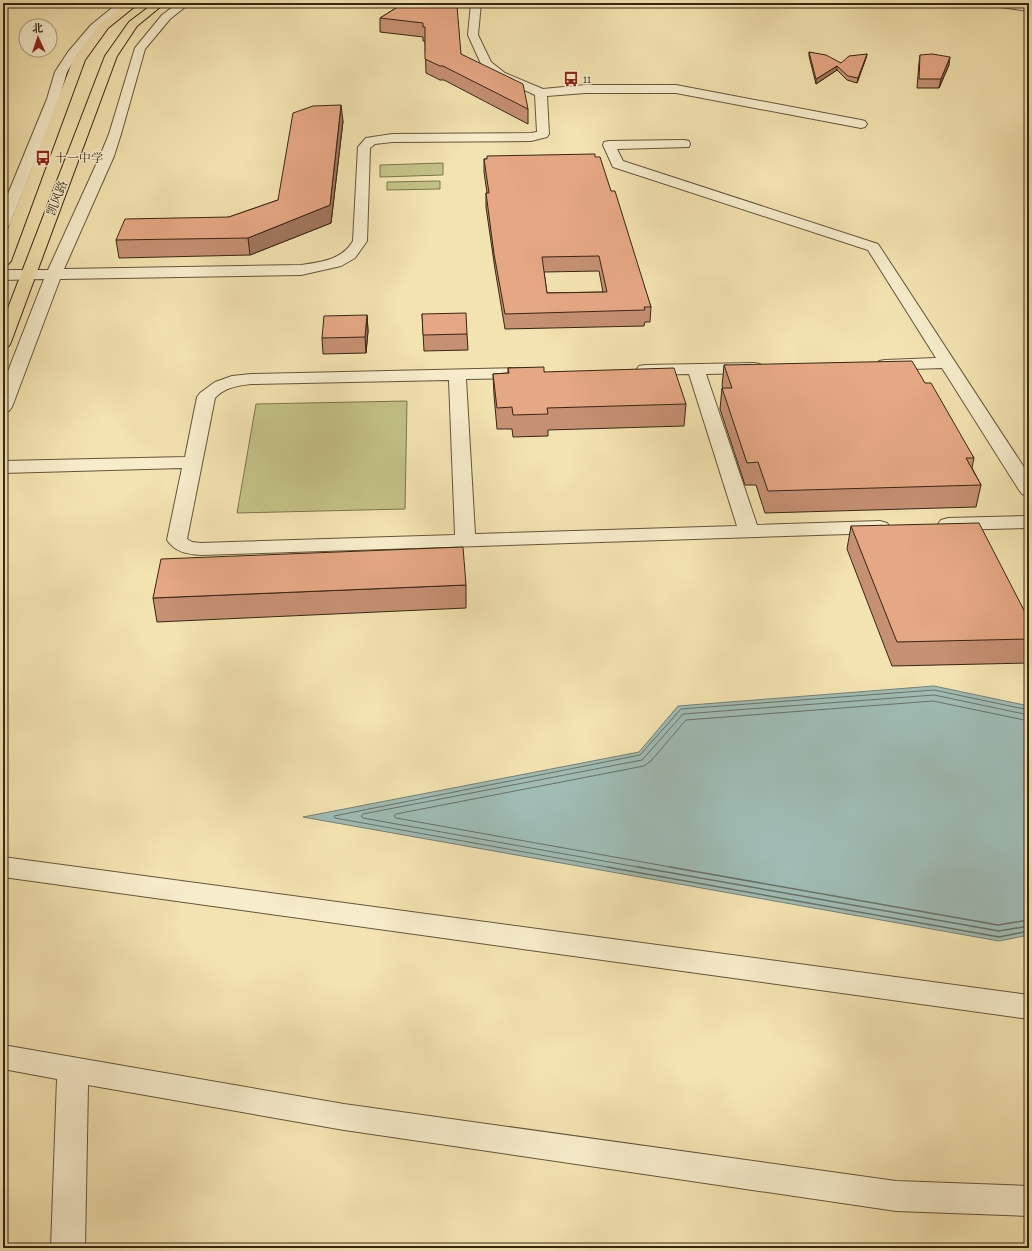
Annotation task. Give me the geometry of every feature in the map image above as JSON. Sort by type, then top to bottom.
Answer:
[{"type":"highway","name":"凯风路","points":[[3,261],[48,148],[79,60],[104,26],[124,8],[134,3]]},
{"type":"highway","name":"凯风路","points":[[3,342],[111,56],[121,39],[133,24],[160,3]]},
{"type":"street","points":[[3,224],[53,99],[61,72],[72,54],[95,27],[124,3]]},
{"type":"street","points":[[3,406],[54,274],[107,156],[115,134],[123,101],[140,48],[166,17],[185,3]]},
{"type":"street","points":[[476,3],[473,35],[486,64],[501,75],[540,93],[585,89],[676,89],[861,124]]},
{"type":"street","points":[[993,3],[1029,8]]},
{"type":"street","points":[[3,275],[301,270],[337,262],[349,255],[358,246],[360,241],[364,147],[366,144],[375,140],[392,138],[541,136],[543,133],[540,93]]},
{"type":"street","points":[[684,144],[610,145],[618,164],[873,246],[1029,490]]},
{"type":"street","points":[[869,365],[948,363]]},
{"type":"street","points":[[632,371],[767,368]]},
{"type":"street","points":[[696,369],[749,531]]},
{"type":"street","points":[[537,373],[251,379],[224,384],[215,388],[206,397],[178,540],[182,545],[187,547],[201,549],[901,526]]},
{"type":"street","points":[[457,374],[465,540]]},
{"type":"street","points":[[3,467],[193,462]]},
{"type":"street","points":[[933,525],[1029,522]]},
{"type":"street","points":[[3,868],[1029,1007]]},
{"type":"street","points":[[3,1057],[344,1117],[896,1196],[1029,1200]]},
{"type":"street","points":[[68,1248],[73,1070]]},
{"type":"shaded area","points":[[443,163],[443,175],[380,177],[380,165]]},
{"type":"shaded area","points":[[440,181],[440,189],[387,190],[387,182]]},
{"type":"shaded area","points":[[407,401],[405,509],[237,513],[256,404]]},
{"type":"water","points":[[934,686],[1029,706],[1029,935],[999,941],[303,817],[639,752],[678,706]]},
{"type":"building","points":[[404,3],[457,6],[461,54],[523,84],[528,109],[443,66],[425,59],[425,27],[423,27],[423,23],[380,18]]},
{"type":"building","points":[[809,52],[826,55],[841,63],[849,56],[867,54],[858,78],[848,76],[837,66],[816,79]]},
{"type":"building","points":[[932,54],[950,57],[941,79],[919,79],[920,55]]},
{"type":"building","points":[[341,105],[330,205],[248,238],[116,240],[125,219],[229,217],[278,200],[293,113],[313,106]]},
{"type":"building","points":[[595,154],[595,157],[600,157],[611,191],[615,191],[651,307],[644,307],[645,310],[505,314],[494,254],[486,193],[489,193],[484,159],[487,159],[487,156]],"holes":[[[599,256],[607,292],[547,293],[542,257]]]},
{"type":"building","points":[[466,313],[467,334],[423,335],[422,314]]},
{"type":"building","points":[[367,315],[365,337],[322,338],[324,316]]},
{"type":"building","points":[[912,361],[925,383],[931,383],[974,458],[966,458],[981,485],[768,491],[758,462],[747,463],[722,388],[732,388],[724,365]]},
{"type":"building","points":[[544,367],[544,372],[674,368],[686,404],[547,408],[548,414],[513,415],[512,407],[497,408],[493,374],[509,373],[508,368]]},
{"type":"building","points":[[979,523],[1029,620],[1029,639],[897,642],[851,526]]},
{"type":"building","points":[[463,547],[466,585],[153,598],[161,559]]},
{"type":"railway","points":[[1010,3],[1029,6]]},
{"type":"place","name":"11","points":[[571,79]]},
{"type":"place","name":"十一中学","points":[[43,158]]}]
